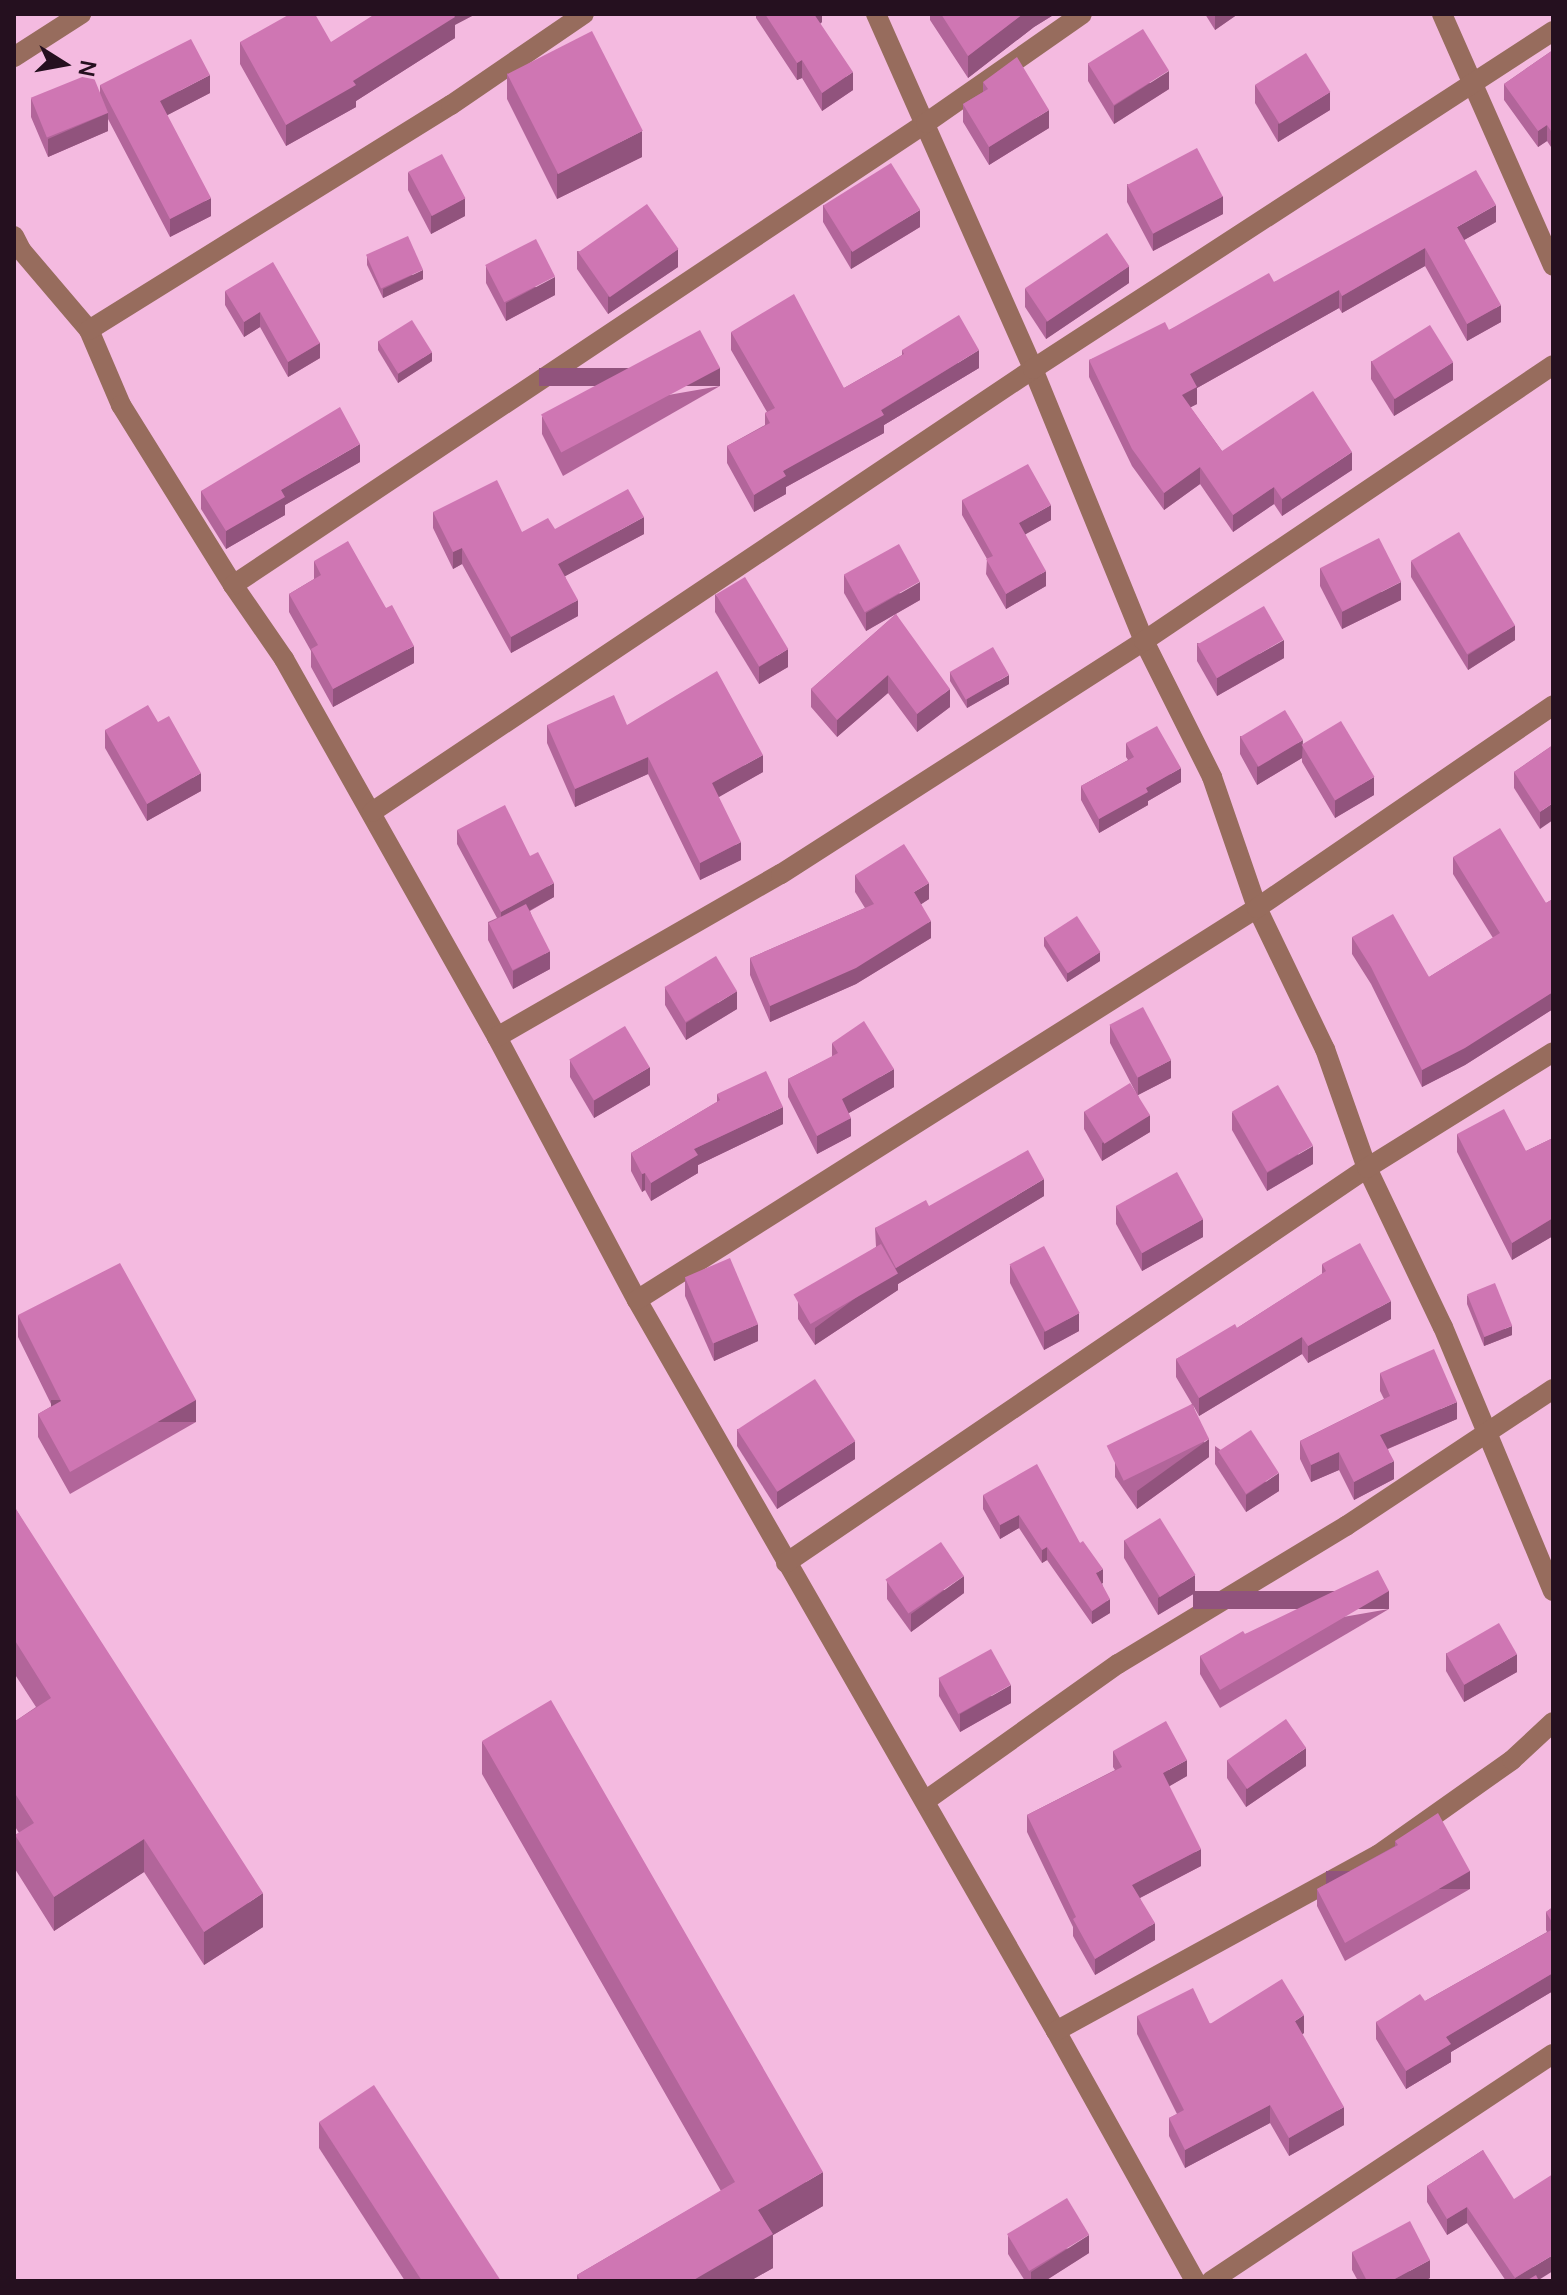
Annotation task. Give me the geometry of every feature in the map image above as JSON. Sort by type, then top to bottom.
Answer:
[{"type":"street","points":[[14,57],[81,14]]},
{"type":"street","points":[[89,330],[451,105],[584,14]]},
{"type":"street","points":[[876,14],[1033,369],[1144,641],[1212,777],[1257,908],[1325,1049],[1367,1168],[1443,1327],[1485,1435],[1553,1591]]},
{"type":"street","points":[[233,585],[926,123],[1082,14]]},
{"type":"street","points":[[1442,14],[1553,266]]},
{"type":"street","points":[[372,812],[1033,369],[1553,31]]},
{"type":"street","points":[[14,236],[21,250],[89,330],[121,405],[233,585],[284,659],[497,1037],[637,1300],[1056,2031],[1195,2281]]},
{"type":"street","points":[[497,1037],[781,874],[1144,641],[1553,365]]},
{"type":"street","points":[[637,1300],[1257,908],[1553,705]]},
{"type":"street","points":[[786,1563],[1367,1168],[1553,1052]]},
{"type":"street","points":[[925,1801],[1118,1664],[1346,1526],[1553,1389]]},
{"type":"street","points":[[1056,2031],[1378,1855],[1512,1760],[1553,1722]]},
{"type":"street","points":[[1211,2281],[1553,2054]]},
{"type":"building","points":[[290,14],[315,14],[331,42],[375,14],[453,14],[455,17],[353,81],[356,85],[286,125],[240,42]]},
{"type":"building","points":[[765,14],[814,14],[853,72],[822,93],[802,60],[797,63]]},
{"type":"building","points":[[941,14],[1023,14],[968,56]]},
{"type":"building","points":[[1143,29],[1169,71],[1114,105],[1088,63]]},
{"type":"building","points":[[592,31],[643,131],[558,174],[507,74]]},
{"type":"building","points":[[191,39],[210,75],[160,101],[211,198],[170,219],[100,85]]},
{"type":"building","points":[[1553,50],[1553,134],[1547,125],[1538,131],[1504,84]]},
{"type":"building","points":[[1306,53],[1330,92],[1279,124],[1255,85]]},
{"type":"building","points":[[1017,57],[1049,110],[989,147],[963,104],[988,89],[983,82]]},
{"type":"building","points":[[92,73],[108,113],[47,138],[31,98]]},
{"type":"building","points":[[1197,148],[1223,197],[1153,234],[1127,185]]},
{"type":"building","points":[[442,154],[465,198],[432,216],[408,172]]},
{"type":"building","points":[[891,163],[920,210],[852,252],[823,205]]},
{"type":"building","points":[[1476,170],[1496,205],[1457,227],[1501,305],[1467,324],[1425,248],[1342,296],[1339,290],[1190,374],[1197,387],[1182,395],[1222,451],[1313,391],[1352,452],[1282,499],[1274,487],[1233,515],[1200,467],[1164,493],[1132,449],[1089,360],[1165,322],[1169,330],[1269,273],[1274,282]]},
{"type":"building","points":[[647,204],[679,249],[610,297],[578,252]]},
{"type":"building","points":[[1107,233],[1129,266],[1047,322],[1025,288]]},
{"type":"building","points":[[408,236],[423,270],[381,289],[366,255]]},
{"type":"building","points":[[536,239],[555,276],[504,302],[485,265]]},
{"type":"building","points":[[273,262],[320,343],[288,362],[260,312],[244,322],[225,291]]},
{"type":"building","points":[[794,294],[844,388],[904,354],[902,350],[959,315],[979,350],[881,410],[884,415],[783,471],[786,476],[754,495],[727,446],[770,423],[765,413],[775,408],[731,332]]},
{"type":"building","points":[[412,320],[432,352],[398,373],[378,341]]},
{"type":"building","points":[[1430,325],[1453,362],[1395,399],[1371,362]]},
{"type":"building","points":[[700,330],[720,368],[561,452],[541,415]]},
{"type":"building","points":[[340,407],[360,444],[281,490],[285,497],[226,531],[201,491]]},
{"type":"building","points":[[1028,464],[1051,505],[1019,523],[1046,571],[1006,594],[986,559],[993,556],[962,500]]},
{"type":"building","points":[[497,480],[522,532],[548,518],[555,529],[628,489],[644,517],[558,564],[578,600],[511,637],[462,548],[453,552],[433,512]]},
{"type":"building","points":[[1459,532],[1515,625],[1467,654],[1411,561]]},
{"type":"building","points":[[1379,538],[1401,582],[1342,612],[1320,568]]},
{"type":"building","points":[[348,541],[386,608],[392,605],[414,646],[333,689],[311,649],[318,645],[289,594],[321,575],[314,561]]},
{"type":"building","points":[[899,544],[920,582],[865,612],[844,575]]},
{"type":"building","points":[[745,577],[788,649],[759,667],[716,595]]},
{"type":"building","points":[[1264,606],[1284,640],[1217,678],[1197,644]]},
{"type":"building","points":[[896,614],[950,689],[917,714],[888,675],[837,720],[811,689]]},
{"type":"building","points":[[993,647],[1009,675],[966,700],[950,672]]},
{"type":"building","points":[[717,671],[763,755],[712,783],[741,842],[700,863],[648,757],[575,789],[547,725],[614,695],[627,725]]},
{"type":"building","points":[[148,705],[158,722],[169,716],[201,773],[147,804],[105,730]]},
{"type":"building","points":[[1285,710],[1303,740],[1258,767],[1240,737]]},
{"type":"building","points":[[1341,721],[1374,777],[1335,800],[1302,745]]},
{"type":"building","points":[[1157,726],[1181,768],[1146,788],[1148,792],[1099,819],[1081,786],[1134,757],[1126,743]]},
{"type":"building","points":[[1553,745],[1553,803],[1540,812],[1514,772]]},
{"type":"building","points":[[505,805],[530,856],[538,852],[554,883],[501,912],[457,830]]},
{"type":"building","points":[[1500,828],[1546,903],[1553,899],[1553,992],[1465,1048],[1422,1070],[1371,967],[1352,937],[1393,914],[1429,977],[1500,933],[1453,857]]},
{"type":"building","points":[[904,844],[929,883],[914,892],[931,921],[856,968],[770,1006],[750,958],[874,904],[855,875]]},
{"type":"building","points":[[526,904],[550,951],[513,970],[489,923]]},
{"type":"building","points":[[1077,916],[1100,952],[1068,973],[1044,937]]},
{"type":"building","points":[[716,956],[737,991],[686,1022],[665,987]]},
{"type":"building","points":[[1143,1007],[1171,1060],[1138,1078],[1109,1025]]},
{"type":"building","points":[[864,1021],[894,1069],[842,1099],[851,1118],[817,1136],[788,1079],[838,1053],[832,1043]]},
{"type":"building","points":[[625,1026],[650,1067],[594,1101],[569,1059]]},
{"type":"building","points":[[766,1071],[783,1107],[694,1149],[698,1155],[651,1183],[645,1173],[642,1174],[631,1153],[720,1100],[717,1094]]},
{"type":"building","points":[[1130,1083],[1150,1115],[1104,1144],[1084,1112]]},
{"type":"building","points":[[1278,1085],[1313,1146],[1267,1172],[1232,1112]]},
{"type":"building","points":[[1504,1109],[1526,1151],[1553,1138],[1553,1218],[1512,1243],[1457,1134]]},
{"type":"building","points":[[1028,1150],[1044,1179],[896,1268],[875,1228],[926,1200],[929,1206]]},
{"type":"building","points":[[1177,1172],[1203,1219],[1142,1253],[1116,1206]]},
{"type":"building","points":[[1360,1243],[1391,1301],[1308,1346],[1302,1337],[1199,1398],[1176,1359],[1235,1324],[1237,1328],[1326,1271],[1322,1264]]},
{"type":"building","points":[[881,1244],[898,1273],[811,1324],[794,1294]]},
{"type":"building","points":[[1044,1246],[1080,1313],[1045,1331],[1010,1264]]},
{"type":"building","points":[[730,1258],[758,1324],[713,1343],[685,1277]]},
{"type":"building","points":[[120,1263],[196,1400],[70,1472],[38,1414],[61,1401],[18,1315]]},
{"type":"building","points":[[1495,1283],[1512,1326],[1484,1337],[1467,1294]]},
{"type":"building","points":[[1434,1349],[1457,1402],[1380,1435],[1394,1461],[1354,1482],[1339,1452],[1311,1465],[1300,1441],[1390,1396],[1380,1373]]},
{"type":"building","points":[[815,1379],[855,1441],[777,1492],[737,1430]]},
{"type":"building","points":[[1192,1404],[1209,1439],[1124,1481],[1107,1446]]},
{"type":"building","points":[[1251,1430],[1279,1473],[1246,1494],[1218,1451]]},
{"type":"building","points":[[1037,1464],[1080,1543],[1083,1541],[1103,1569],[1096,1573],[1110,1599],[1092,1611],[1047,1547],[1042,1550],[1019,1515],[1000,1525],[983,1495]]},
{"type":"building","points":[[14,1506],[263,1893],[204,1932],[144,1839],[54,1897],[15,1835],[34,1823],[14,1792],[14,1722],[51,1698],[14,1639]]},
{"type":"building","points":[[1160,1518],[1196,1575],[1160,1597],[1124,1540]]},
{"type":"building","points":[[941,1542],[964,1576],[908,1613],[885,1579]]},
{"type":"building","points":[[1378,1570],[1389,1591],[1220,1690],[1200,1656],[1243,1631],[1245,1634]]},
{"type":"building","points":[[1499,1623],[1517,1654],[1464,1685],[1446,1654]]},
{"type":"building","points":[[991,1649],[1011,1685],[958,1714],[939,1678]]},
{"type":"building","points":[[551,1700],[823,2172],[758,2210],[773,2234],[692,2281],[581,2281],[577,2275],[735,2182],[482,1741]]},
{"type":"building","points":[[1286,1719],[1306,1748],[1247,1789],[1227,1760]]},
{"type":"building","points":[[1166,1721],[1187,1760],[1163,1773],[1201,1849],[1132,1885],[1155,1923],[1095,1959],[1073,1919],[1076,1917],[1027,1815],[1122,1767],[1113,1751]]},
{"type":"building","points":[[1438,1813],[1470,1871],[1345,1943],[1317,1889],[1398,1845],[1395,1841]]},
{"type":"building","points":[[1553,1907],[1553,1924],[1546,1912]]},
{"type":"building","points":[[1553,1929],[1553,1973],[1446,2037],[1451,2044],[1406,2071],[1376,2022],[1420,1994],[1425,2001]]},
{"type":"building","points":[[1282,1979],[1304,2015],[1295,2021],[1344,2107],[1289,2138],[1270,2105],[1185,2150],[1169,2118],[1184,2110],[1137,2016],[1193,1988],[1210,2024]]},
{"type":"building","points":[[374,2085],[501,2281],[422,2281],[319,2122]]},
{"type":"building","points":[[1483,2150],[1514,2199],[1553,2174],[1553,2255],[1515,2278],[1467,2207],[1447,2219],[1427,2186]]},
{"type":"building","points":[[1067,2198],[1089,2235],[1029,2271],[1007,2234]]},
{"type":"building","points":[[1410,2221],[1430,2260],[1391,2281],[1367,2281],[1352,2252]]}]
